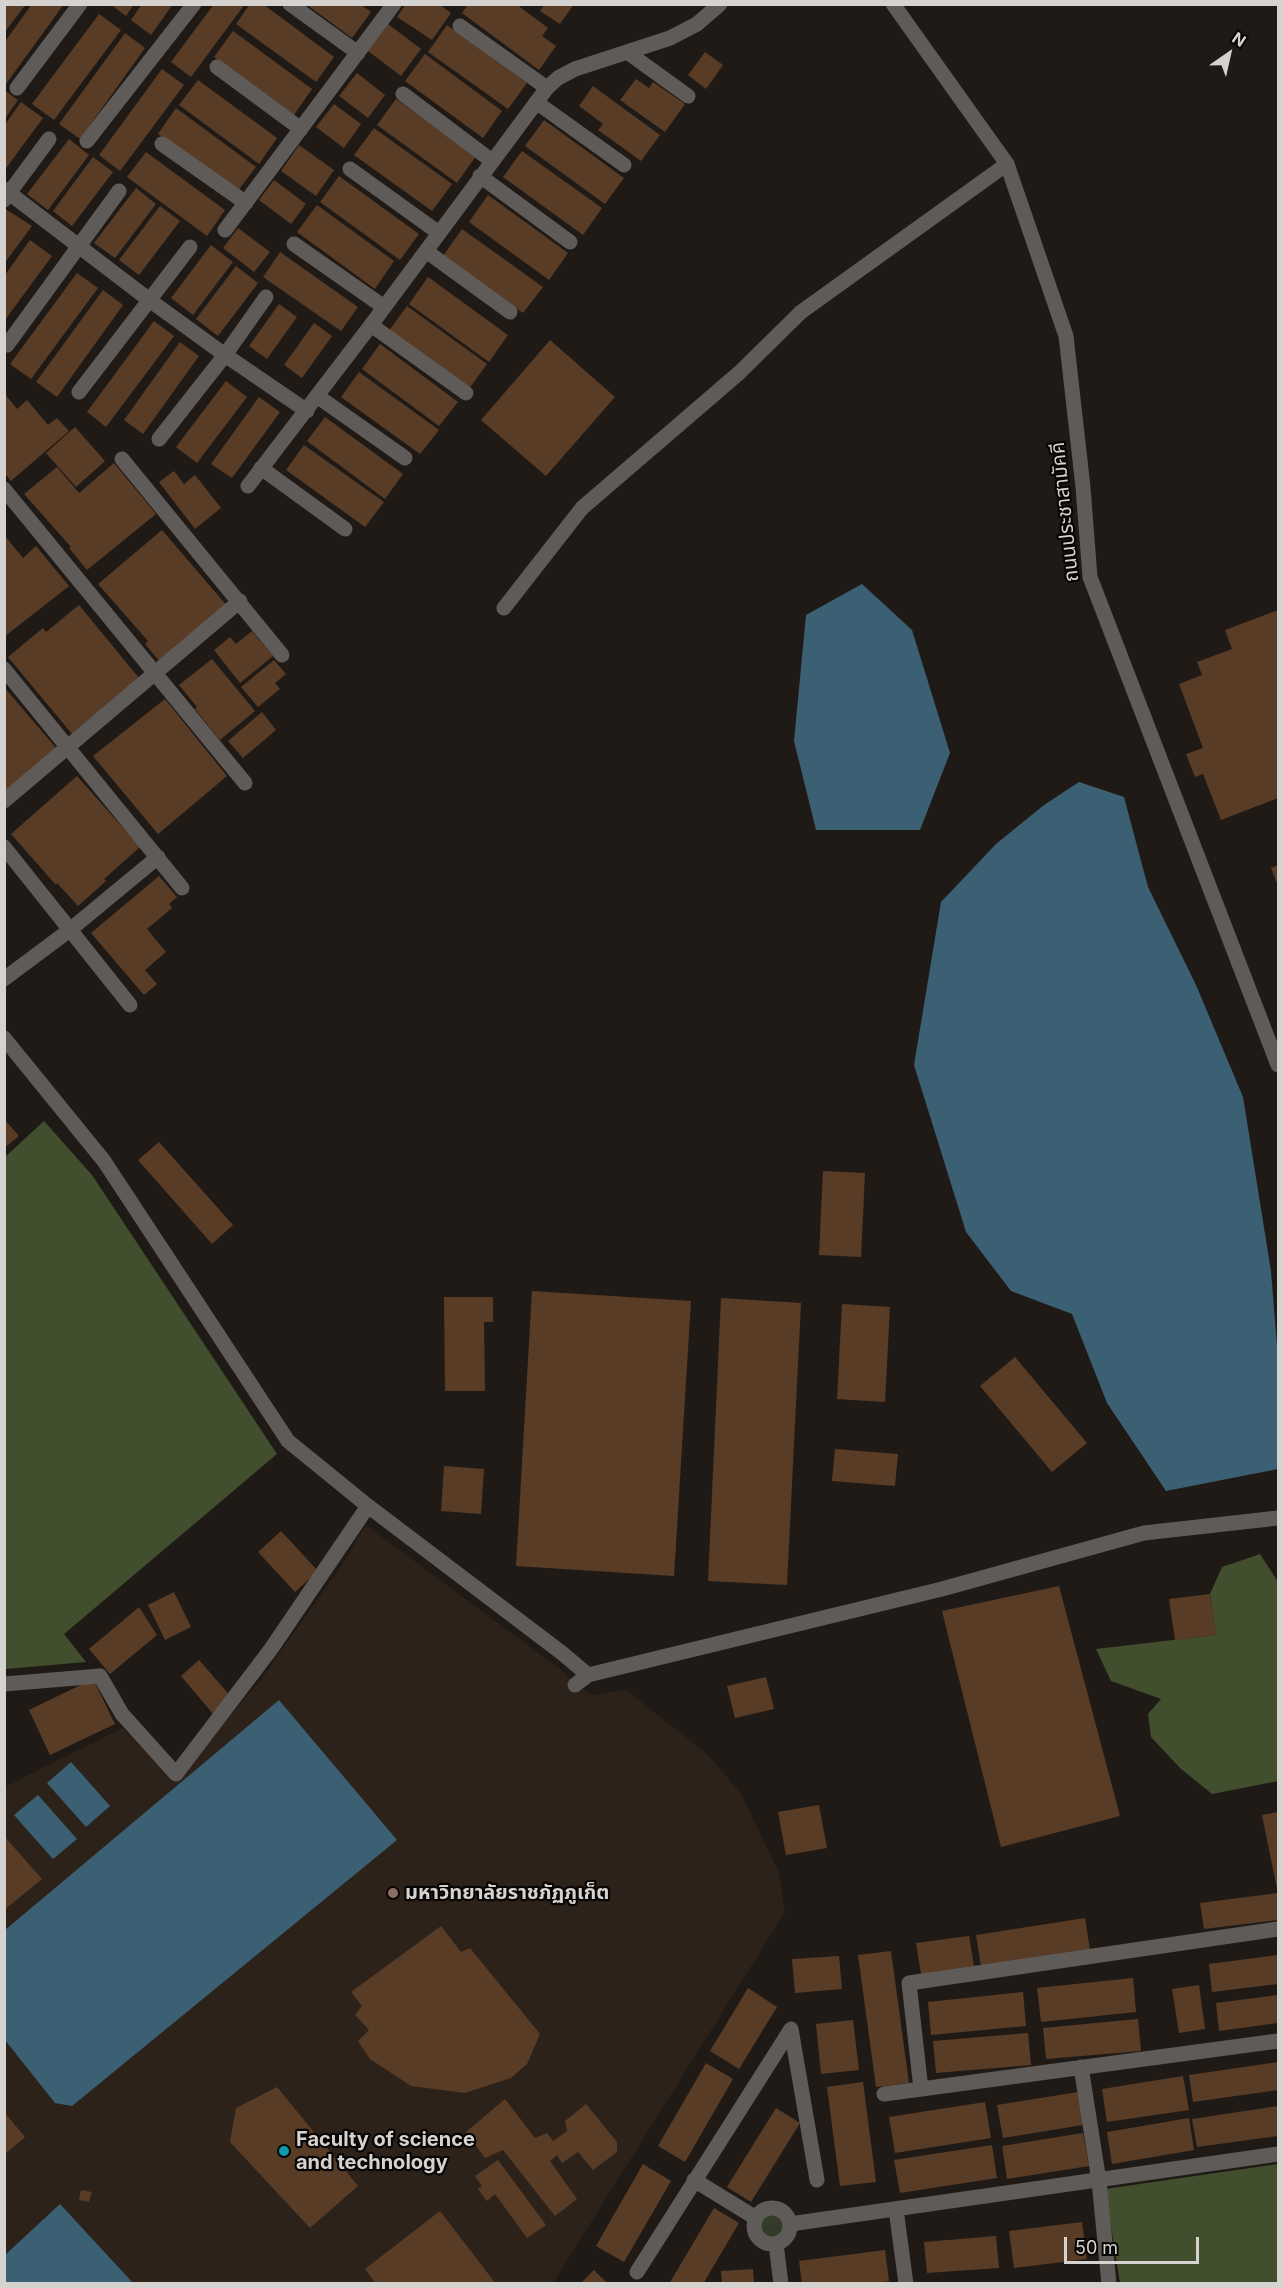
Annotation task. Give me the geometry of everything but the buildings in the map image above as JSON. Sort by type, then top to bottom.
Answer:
[{"type":"street","points":[[17,88],[80,4]]},
{"type":"street","points":[[87,141],[194,4]]},
{"type":"street","points":[[290,4],[358,53]]},
{"type":"street","points":[[225,230],[394,4]]},
{"type":"street","points":[[248,486],[307,411],[547,88],[558,78],[575,69],[670,38],[697,24],[720,4]]},
{"type":"street","name":"ถนนประชาสามัคคี","points":[[893,4],[1007,164],[1066,336],[1083,487],[1090,577],[1278,1065]]},
{"type":"street","points":[[460,26],[547,88]]},
{"type":"street","points":[[627,52],[688,96]]},
{"type":"street","points":[[217,67],[301,129]]},
{"type":"street","points":[[403,94],[492,161]]},
{"type":"street","points":[[536,102],[624,165]]},
{"type":"street","points":[[49,139],[6,194],[225,355],[307,411]]},
{"type":"street","points":[[162,144],[246,203]]},
{"type":"street","points":[[504,608],[582,508],[739,373],[801,312],[1007,164]]},
{"type":"street","points":[[350,169],[439,233]]},
{"type":"street","points":[[480,176],[570,242]]},
{"type":"street","points":[[7,345],[119,191]]},
{"type":"street","points":[[294,244],[384,307]]},
{"type":"street","points":[[79,392],[190,247]]},
{"type":"street","points":[[426,251],[510,312]]},
{"type":"street","points":[[159,439],[267,297]]},
{"type":"street","points":[[371,325],[466,393]]},
{"type":"street","points":[[317,396],[405,458]]},
{"type":"street","points":[[122,459],[282,655]]},
{"type":"street","points":[[261,468],[345,529]]},
{"type":"street","points":[[4,489],[245,783]]},
{"type":"street","points":[[4,801],[240,601]]},
{"type":"street","points":[[4,669],[182,888]]},
{"type":"street","points":[[4,847],[130,1005]]},
{"type":"street","points":[[4,979],[71,929],[158,857]]},
{"type":"street","points":[[4,1038],[104,1161],[288,1441],[368,1506],[588,1675]]},
{"type":"street","points":[[4,1684],[100,1676],[122,1714],[176,1774],[271,1649],[368,1506]]},
{"type":"street","points":[[575,1685],[588,1675],[942,1589],[1144,1533],[1278,1518]]},
{"type":"street","points":[[921,2089],[909,1983],[1278,1929]]},
{"type":"street","points":[[637,2272],[790,2029],[817,2180]]},
{"type":"street","points":[[884,2094],[1278,2041]]},
{"type":"street","points":[[1081,2067],[1099,2181],[1109,2283]]},
{"type":"street","points":[[790,2224],[1278,2154]]},
{"type":"street","points":[[694,2180],[756,2218]]},
{"type":"street","points":[[776,2208],[782,2211],[790,2224],[789,2233],[776,2244],[769,2244],[758,2237],[754,2226],[756,2218],[765,2210],[776,2208]]},
{"type":"street","points":[[896,2209],[906,2283]]},
{"type":"street","points":[[776,2244],[781,2283]]},
{"type":"shaded area","name":"มหาวิทยาลัยราชภัฏภูเก็ต","points":[[366,1525],[565,1673],[575,1685],[592,1695],[626,1690],[707,1754],[740,1792],[779,1873],[785,1912],[553,2283],[5,2284],[5,1787],[122,1728],[174,1781],[260,1681],[343,1563]]},
{"type":"green space","points":[[44,1121],[92,1175],[277,1454],[64,1634],[86,1662],[5,1669],[5,1157]]},
{"type":"green space","points":[[1260,1554],[1278,1582],[1278,1781],[1212,1794],[1180,1768],[1151,1737],[1148,1714],[1161,1699],[1111,1681],[1096,1649],[1216,1635],[1210,1594],[1222,1567]]},
{"type":"green space","points":[[1278,2164],[1278,2283],[1120,2283],[1105,2189]]},
{"type":"green space","points":[[772,2211],[778,2212],[786,2220],[786,2232],[778,2240],[772,2241],[766,2240],[758,2232],[757,2226],[758,2220],[766,2212]]},
{"type":"water","points":[[862,584],[912,630],[950,753],[920,830],[816,830],[794,741],[806,615]]},
{"type":"water","points":[[1079,782],[1124,797],[1148,887],[1196,985],[1243,1097],[1271,1271],[1278,1359],[1278,1469],[1166,1491],[1107,1403],[1072,1314],[1011,1291],[966,1232],[914,1065],[941,902],[996,844],[1044,805]]},
{"type":"water","points":[[279,1700],[397,1840],[72,2106],[55,2103],[5,2040],[5,1930]]},
{"type":"water","points":[[71,1762],[110,1806],[86,1827],[47,1783]]},
{"type":"water","points":[[38,1795],[77,1839],[53,1859],[14,1815]]},
{"type":"water","points":[[60,2204],[133,2283],[5,2283],[5,2255]]},
{"type":"place","name":"มหาวิทยาลัยราชภัฏภูเก็ต","points":[[393,1893]]},
{"type":"place","name":"Faculty of science and technology","points":[[284,2151]]}]
